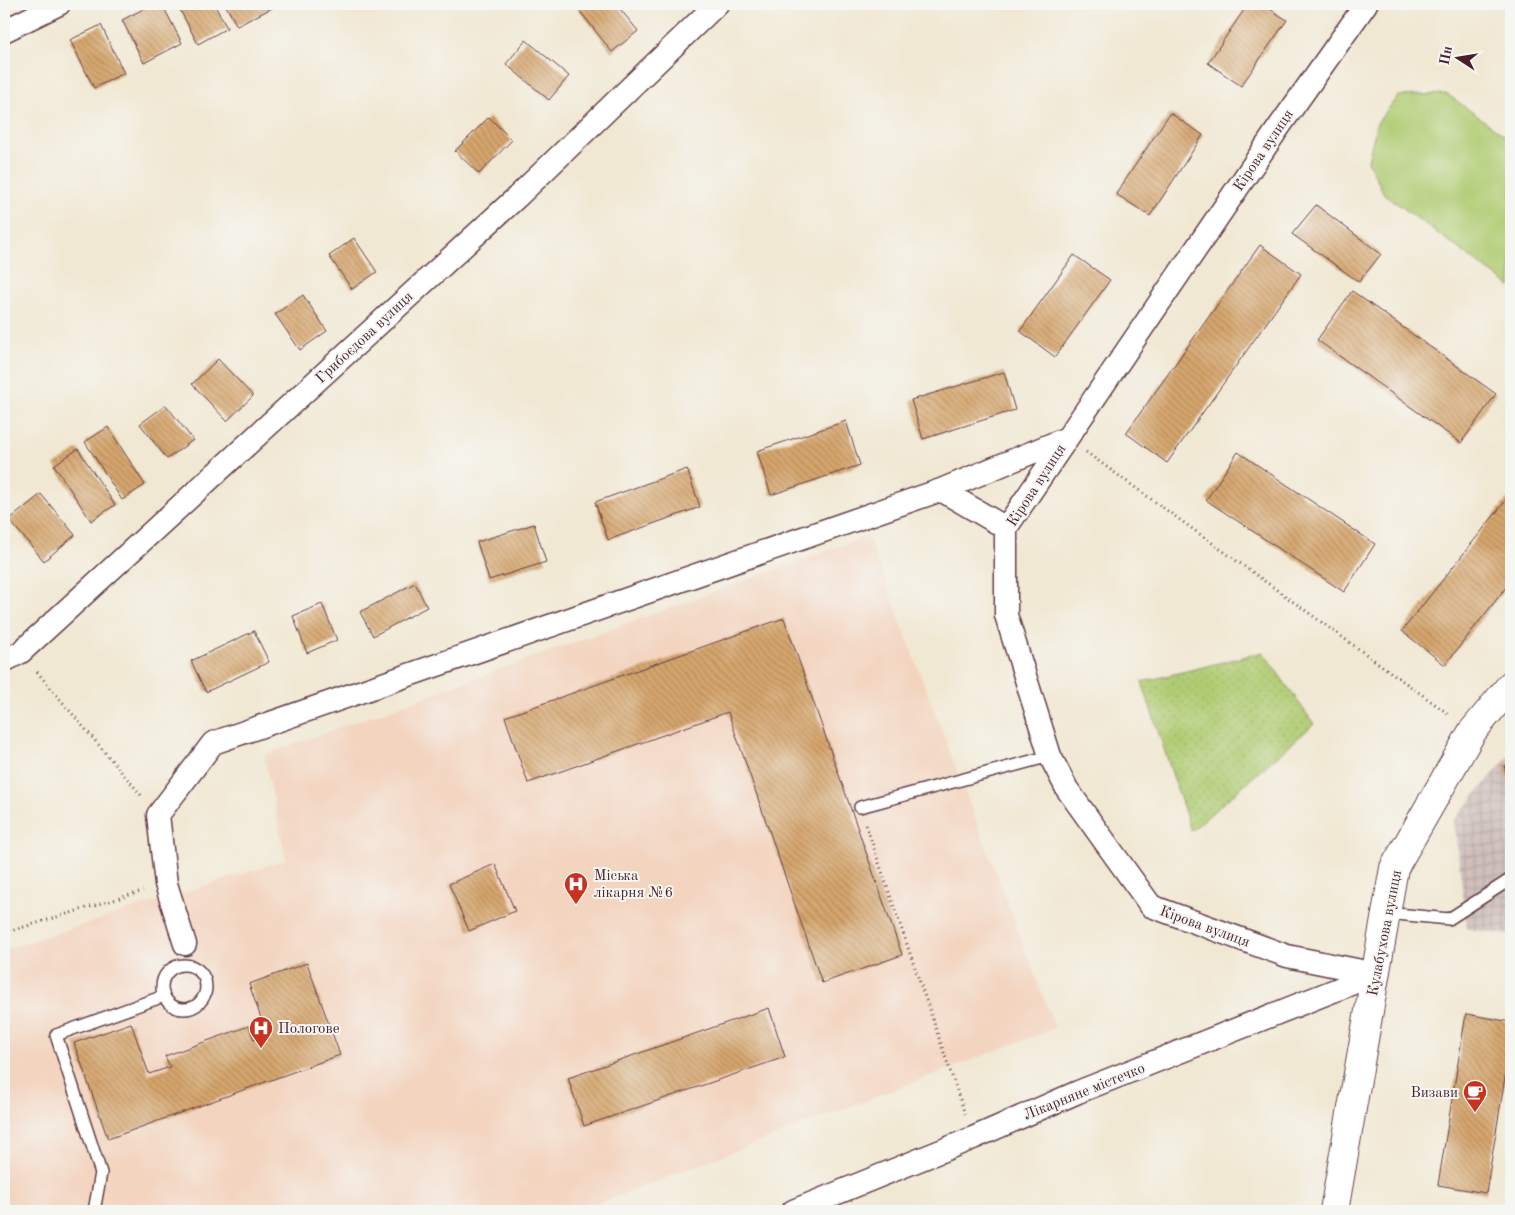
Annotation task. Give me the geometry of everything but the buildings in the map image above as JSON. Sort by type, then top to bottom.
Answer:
[{"type":"street","points":[[4,32],[59,4]]},
{"type":"street","name":"Грибоєдова вулиця","points":[[12,656],[518,197],[717,4]]},
{"type":"street","name":"Кірова вулиця","points":[[1366,4],[1279,127],[1006,528],[1006,615],[1050,756],[1067,789],[1151,906],[1287,956],[1376,974]]},
{"type":"street","points":[[186,955],[166,884],[158,815],[213,743],[942,490],[1068,438]]},
{"type":"street","points":[[942,490],[1006,528]]},
{"type":"street","name":"Кулабухова вулиця","points":[[1334,1211],[1394,868],[1472,732],[1511,685]]},
{"type":"street","name":"Лікарняне містечко","points":[[794,1211],[973,1138],[1078,1092],[1376,974]]},
{"type":"lane","points":[[860,808],[1050,756]]},
{"type":"lane","points":[[1386,913],[1449,919],[1511,879]]},
{"type":"lane","points":[[186,955],[205,981],[206,988],[200,1002],[188,1009],[180,1009],[168,1002],[164,996],[162,982],[165,975],[186,955]]},
{"type":"lane","points":[[94,1211],[101,1172],[56,1035],[164,996]]},
{"type":"path","points":[[1068,438],[1472,732]]},
{"type":"path","points":[[12,656],[158,815]]},
{"type":"path","points":[[860,808],[973,1138]]},
{"type":"path","points":[[4,932],[166,884]]},
{"type":"shaded area","name":"Міська лікарня №6","points":[[868,536],[1055,1028],[579,1211],[4,1211],[4,950],[286,860],[264,755]]},
{"type":"shaded area","points":[[1511,753],[1511,935],[1467,929],[1454,820]]},
{"type":"green space","points":[[1447,94],[1511,140],[1511,287],[1384,194],[1368,161],[1377,123],[1398,96]]},
{"type":"green space","points":[[1263,652],[1314,724],[1191,831],[1142,682]]},
{"type":"place","name":"Міська лікарня №6","points":[[576,905]]},
{"type":"place","name":"Пологове","points":[[261,1049]]},
{"type":"place","name":"Визави","points":[[1475,1113]]}]
